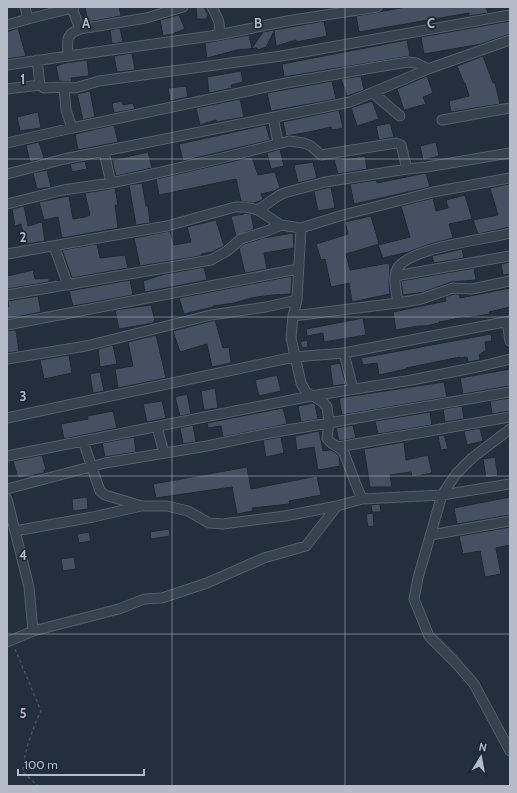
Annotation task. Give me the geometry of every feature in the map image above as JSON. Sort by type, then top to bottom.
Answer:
[{"type":"street","points":[[25,7],[28,19]]},
{"type":"street","points":[[68,56],[68,38],[72,32],[80,29],[146,18],[183,7]]},
{"type":"street","points":[[212,7],[220,23],[218,35]]},
{"type":"street","points":[[7,65],[218,35],[287,21],[377,7]]},
{"type":"street","points":[[7,25],[73,8],[80,29]]},
{"type":"street","points":[[7,89],[40,85],[44,88],[75,88],[99,80],[281,56],[510,15]]},
{"type":"street","points":[[7,174],[64,159],[350,102],[428,69],[510,40]]},
{"type":"street","points":[[37,60],[40,85]]},
{"type":"street","points":[[7,143],[286,83],[408,62],[416,63],[428,69]]},
{"type":"street","points":[[64,87],[66,110],[72,128]]},
{"type":"street","points":[[373,93],[400,116]]},
{"type":"street","points":[[442,120],[510,108]]},
{"type":"street","points":[[273,117],[278,143]]},
{"type":"street","points":[[7,204],[63,190],[110,183],[222,158],[289,141],[304,143],[311,146],[321,155],[396,143],[401,145],[407,169]]},
{"type":"street","points":[[104,152],[110,183]]},
{"type":"street","points":[[258,210],[278,196],[325,182],[510,153]]},
{"type":"street","points":[[7,254],[167,226],[235,208],[246,207],[258,210],[280,225],[301,228],[358,211],[433,192],[510,178]]},
{"type":"street","points":[[7,295],[211,260],[227,252],[242,239],[280,225]]},
{"type":"street","points":[[301,228],[297,300],[293,316],[291,338],[294,357],[301,383],[306,392],[327,407],[329,423],[326,438],[330,443],[338,447],[344,453],[362,499]]},
{"type":"street","points":[[398,303],[395,276],[402,263],[408,259],[430,250],[510,233]]},
{"type":"street","points":[[54,246],[68,285]]},
{"type":"street","points":[[395,276],[510,256]]},
{"type":"street","points":[[7,325],[298,268]]},
{"type":"street","points":[[293,316],[398,303],[421,298],[453,288],[472,289],[510,281]]},
{"type":"street","points":[[7,359],[86,346],[211,315],[266,307],[297,300]]},
{"type":"street","points":[[7,418],[294,357],[344,353],[508,321],[510,341]]},
{"type":"street","points":[[344,353],[353,389]]},
{"type":"street","points":[[7,456],[311,396],[448,373],[510,358]]},
{"type":"street","points":[[7,489],[92,466],[207,446],[264,434],[510,392]]},
{"type":"street","points":[[338,447],[510,416]]},
{"type":"street","points":[[157,427],[164,454]]},
{"type":"street","points":[[510,429],[472,458],[456,474],[442,496],[418,578],[414,599],[429,636],[474,684],[510,751]]},
{"type":"street","points":[[500,437],[510,437]]},
{"type":"street","points":[[83,441],[100,491],[105,495],[142,506]]},
{"type":"street","points":[[15,531],[93,517],[142,506],[167,506],[188,511],[210,523],[222,524],[285,516],[336,506],[362,499],[442,496],[510,484]]},
{"type":"street","points":[[7,499],[29,587],[34,631]]},
{"type":"street","points":[[9,641],[34,631],[118,609],[144,599],[162,598],[207,583],[264,558],[306,546],[336,506]]},
{"type":"street","points":[[431,535],[510,521]]},
{"type":"path","points":[[9,641],[41,711],[34,724],[23,764],[24,772],[38,786]]},
{"type":"building","points":[[85,7],[119,7],[121,16],[88,22]]},
{"type":"building","points":[[196,7],[204,7],[208,15],[206,19],[197,19]]},
{"type":"building","points":[[406,7],[486,7],[488,13],[469,16],[469,13],[359,32],[356,16]]},
{"type":"building","points":[[179,15],[185,29],[163,36],[160,20]]},
{"type":"building","points":[[324,21],[327,36],[296,42],[296,40],[276,46],[274,31],[266,47],[258,50],[257,48],[237,50],[207,58],[205,43],[249,35],[252,48],[263,32]]},
{"type":"building","points":[[510,21],[510,34],[481,44],[424,54],[421,37]]},
{"type":"building","points":[[18,28],[26,56],[7,59],[7,32]]},
{"type":"building","points":[[120,28],[123,42],[112,44],[110,30]]},
{"type":"building","points":[[407,40],[410,56],[284,77],[282,64]]},
{"type":"building","points":[[132,53],[135,70],[117,72],[114,56]]},
{"type":"building","points":[[483,56],[493,83],[495,83],[500,104],[451,112],[449,101],[469,96],[457,66]]},
{"type":"building","points":[[87,60],[89,76],[71,78],[72,82],[59,81],[56,66],[65,63]]},
{"type":"building","points":[[241,71],[243,82],[231,85],[232,88],[209,93],[207,77]]},
{"type":"building","points":[[361,76],[364,90],[347,96],[341,79]]},
{"type":"building","points":[[427,76],[433,93],[423,97],[426,104],[404,110],[397,89]]},
{"type":"building","points":[[332,81],[336,99],[271,111],[267,93]]},
{"type":"building","points":[[186,86],[188,97],[170,101],[168,88]]},
{"type":"building","points":[[90,91],[95,117],[83,120],[77,94]]},
{"type":"building","points":[[240,99],[244,117],[216,122],[216,120],[200,125],[196,108]]},
{"type":"building","points":[[122,101],[123,105],[133,103],[135,109],[114,113],[112,103]]},
{"type":"building","points":[[372,101],[379,119],[357,126],[351,108]]},
{"type":"building","points":[[339,110],[343,128],[332,130],[331,127],[286,136],[283,122]]},
{"type":"building","points":[[38,112],[41,128],[20,131],[17,117]]},
{"type":"building","points":[[390,123],[394,137],[379,140],[376,126]]},
{"type":"building","points":[[114,125],[118,142],[78,150],[75,134]]},
{"type":"building","points":[[266,125],[270,140],[183,161],[179,144]]},
{"type":"building","points":[[39,142],[44,158],[30,162],[26,145]]},
{"type":"building","points":[[436,142],[439,156],[423,160],[420,146]]},
{"type":"building","points":[[280,149],[284,166],[271,169],[267,153]]},
{"type":"building","points":[[148,152],[152,168],[116,176],[112,160]]},
{"type":"building","points":[[365,156],[367,169],[338,174],[334,160]]},
{"type":"building","points":[[252,157],[258,175],[275,172],[280,188],[261,194],[263,199],[260,201],[253,203],[241,201],[236,179],[159,195],[156,179]]},
{"type":"building","points":[[85,161],[87,169],[72,172],[70,164]]},
{"type":"building","points":[[313,162],[317,178],[298,183],[294,165]]},
{"type":"building","points":[[47,170],[51,187],[37,189],[33,173]]},
{"type":"building","points":[[426,173],[430,187],[354,204],[350,184],[376,180],[377,183]]},
{"type":"building","points":[[142,183],[146,206],[148,206],[150,223],[136,225],[129,185]]},
{"type":"building","points":[[509,184],[510,227],[478,234],[473,220],[498,215],[490,188]]},
{"type":"building","points":[[331,187],[335,208],[318,211],[314,191]]},
{"type":"building","points":[[115,188],[118,205],[115,205],[118,228],[62,238],[58,217],[44,220],[39,202],[69,196],[73,219],[85,217],[90,215],[85,193]]},
{"type":"building","points":[[465,195],[472,219],[449,224],[453,238],[383,258],[378,245],[410,237],[401,206],[433,198],[436,211],[448,208],[446,200]]},
{"type":"building","points":[[24,206],[28,226],[42,222],[45,241],[26,244],[21,224],[15,226],[12,209]]},
{"type":"building","points":[[244,213],[251,214],[254,229],[236,236],[231,216]]},
{"type":"building","points":[[371,216],[379,244],[346,254],[350,270],[389,263],[390,294],[352,302],[349,283],[331,287],[325,259],[321,260],[316,244],[348,234],[345,222]]},
{"type":"building","points":[[216,220],[224,246],[212,252],[201,254],[201,256],[140,266],[134,238],[170,231],[174,245],[191,242],[187,227]]},
{"type":"building","points":[[293,233],[294,248],[264,253],[267,269],[245,273],[239,248],[244,244],[263,238]]},
{"type":"building","points":[[97,244],[100,258],[125,255],[128,268],[72,278],[62,250]]},
{"type":"building","points":[[462,249],[464,258],[434,263],[432,256]]},
{"type":"building","points":[[510,262],[510,274],[503,275],[501,264]]},
{"type":"building","points":[[204,267],[207,280],[145,292],[143,281],[165,274]]},
{"type":"building","points":[[474,268],[476,280],[451,282],[424,292],[403,295],[401,281]]},
{"type":"building","points":[[33,270],[35,279],[49,278],[49,282],[7,289],[7,276]]},
{"type":"building","points":[[292,276],[291,294],[251,298],[184,314],[179,298]]},
{"type":"building","points":[[130,280],[133,295],[73,306],[69,291]]},
{"type":"building","points":[[510,288],[510,307],[489,312],[490,314],[465,317],[426,326],[396,330],[393,312],[446,301],[445,297],[454,294],[459,294],[460,298]]},
{"type":"building","points":[[38,296],[41,312],[7,319],[7,306],[9,307],[8,301]]},
{"type":"building","points":[[151,305],[155,321],[153,323],[119,329],[115,310]]},
{"type":"building","points":[[363,318],[366,335],[324,342],[323,333],[307,336],[306,329]]},
{"type":"building","points":[[215,320],[223,348],[229,347],[231,363],[212,367],[207,344],[180,352],[173,331]]},
{"type":"building","points":[[16,330],[19,351],[7,353],[7,331]]},
{"type":"building","points":[[491,334],[492,341],[485,342],[486,350],[479,355],[480,360],[468,362],[467,357],[460,357],[379,375],[377,363],[363,365],[361,358]]},
{"type":"building","points":[[156,335],[166,378],[118,388],[115,369],[133,366],[128,342]]},
{"type":"building","points":[[307,340],[308,347],[302,348],[300,342]]},
{"type":"building","points":[[113,345],[117,364],[100,367],[98,349]]},
{"type":"building","points":[[69,355],[72,373],[44,379],[40,360]]},
{"type":"building","points":[[340,363],[346,384],[333,386],[330,365]]},
{"type":"building","points":[[510,369],[510,386],[463,394],[460,378]]},
{"type":"building","points":[[100,372],[104,391],[93,393],[90,374]]},
{"type":"building","points":[[277,375],[281,391],[259,396],[255,380]]},
{"type":"building","points":[[444,382],[447,397],[342,415],[339,398]]},
{"type":"building","points":[[215,388],[218,408],[204,410],[201,391]]},
{"type":"building","points":[[187,394],[191,414],[180,416],[175,397]]},
{"type":"building","points":[[510,398],[510,411],[492,414],[490,401]]},
{"type":"building","points":[[162,401],[166,418],[147,422],[143,404]]},
{"type":"building","points":[[313,403],[315,404],[318,419],[301,422],[298,406]]},
{"type":"building","points":[[462,406],[464,419],[445,422],[443,409]]},
{"type":"building","points":[[283,408],[287,424],[223,437],[221,426],[208,428],[207,423]]},
{"type":"building","points":[[113,411],[117,428],[64,439],[61,424],[88,419],[87,416]]},
{"type":"building","points":[[430,412],[432,425],[378,434],[375,421]]},
{"type":"building","points":[[193,425],[196,442],[183,444],[180,428]]},
{"type":"building","points":[[353,425],[356,438],[339,441],[336,428]]},
{"type":"building","points":[[480,428],[483,441],[467,445],[464,431]]},
{"type":"building","points":[[319,431],[323,451],[331,450],[336,453],[339,456],[340,466],[318,470],[314,447],[297,450],[295,436]]},
{"type":"building","points":[[444,435],[448,449],[441,450],[438,436]]},
{"type":"building","points":[[134,437],[136,452],[105,457],[102,443]]},
{"type":"building","points":[[281,437],[284,453],[266,457],[263,440]]},
{"type":"building","points":[[404,442],[406,460],[428,455],[432,473],[412,477],[411,472],[390,475],[392,487],[370,487],[364,449]]},
{"type":"building","points":[[42,455],[46,470],[44,470],[44,473],[18,478],[13,461]]},
{"type":"building","points":[[495,457],[498,476],[486,478],[483,459]]},
{"type":"building","points":[[247,467],[251,489],[317,476],[321,495],[289,501],[290,504],[252,508],[253,511],[237,514],[232,487],[156,498],[153,484]]},
{"type":"building","points":[[87,497],[88,509],[73,511],[72,499]]},
{"type":"building","points":[[510,497],[510,515],[457,524],[454,508]]},
{"type":"building","points":[[380,504],[381,512],[372,512],[371,505]]},
{"type":"building","points":[[373,513],[374,526],[368,527],[366,514]]},
{"type":"building","points":[[510,527],[510,545],[496,548],[501,574],[485,577],[480,551],[463,554],[459,536]]},
{"type":"building","points":[[169,529],[170,536],[151,539],[150,532]]},
{"type":"building","points":[[89,532],[91,541],[79,543],[77,534]]},
{"type":"building","points":[[74,557],[76,569],[63,571],[61,559]]}]
